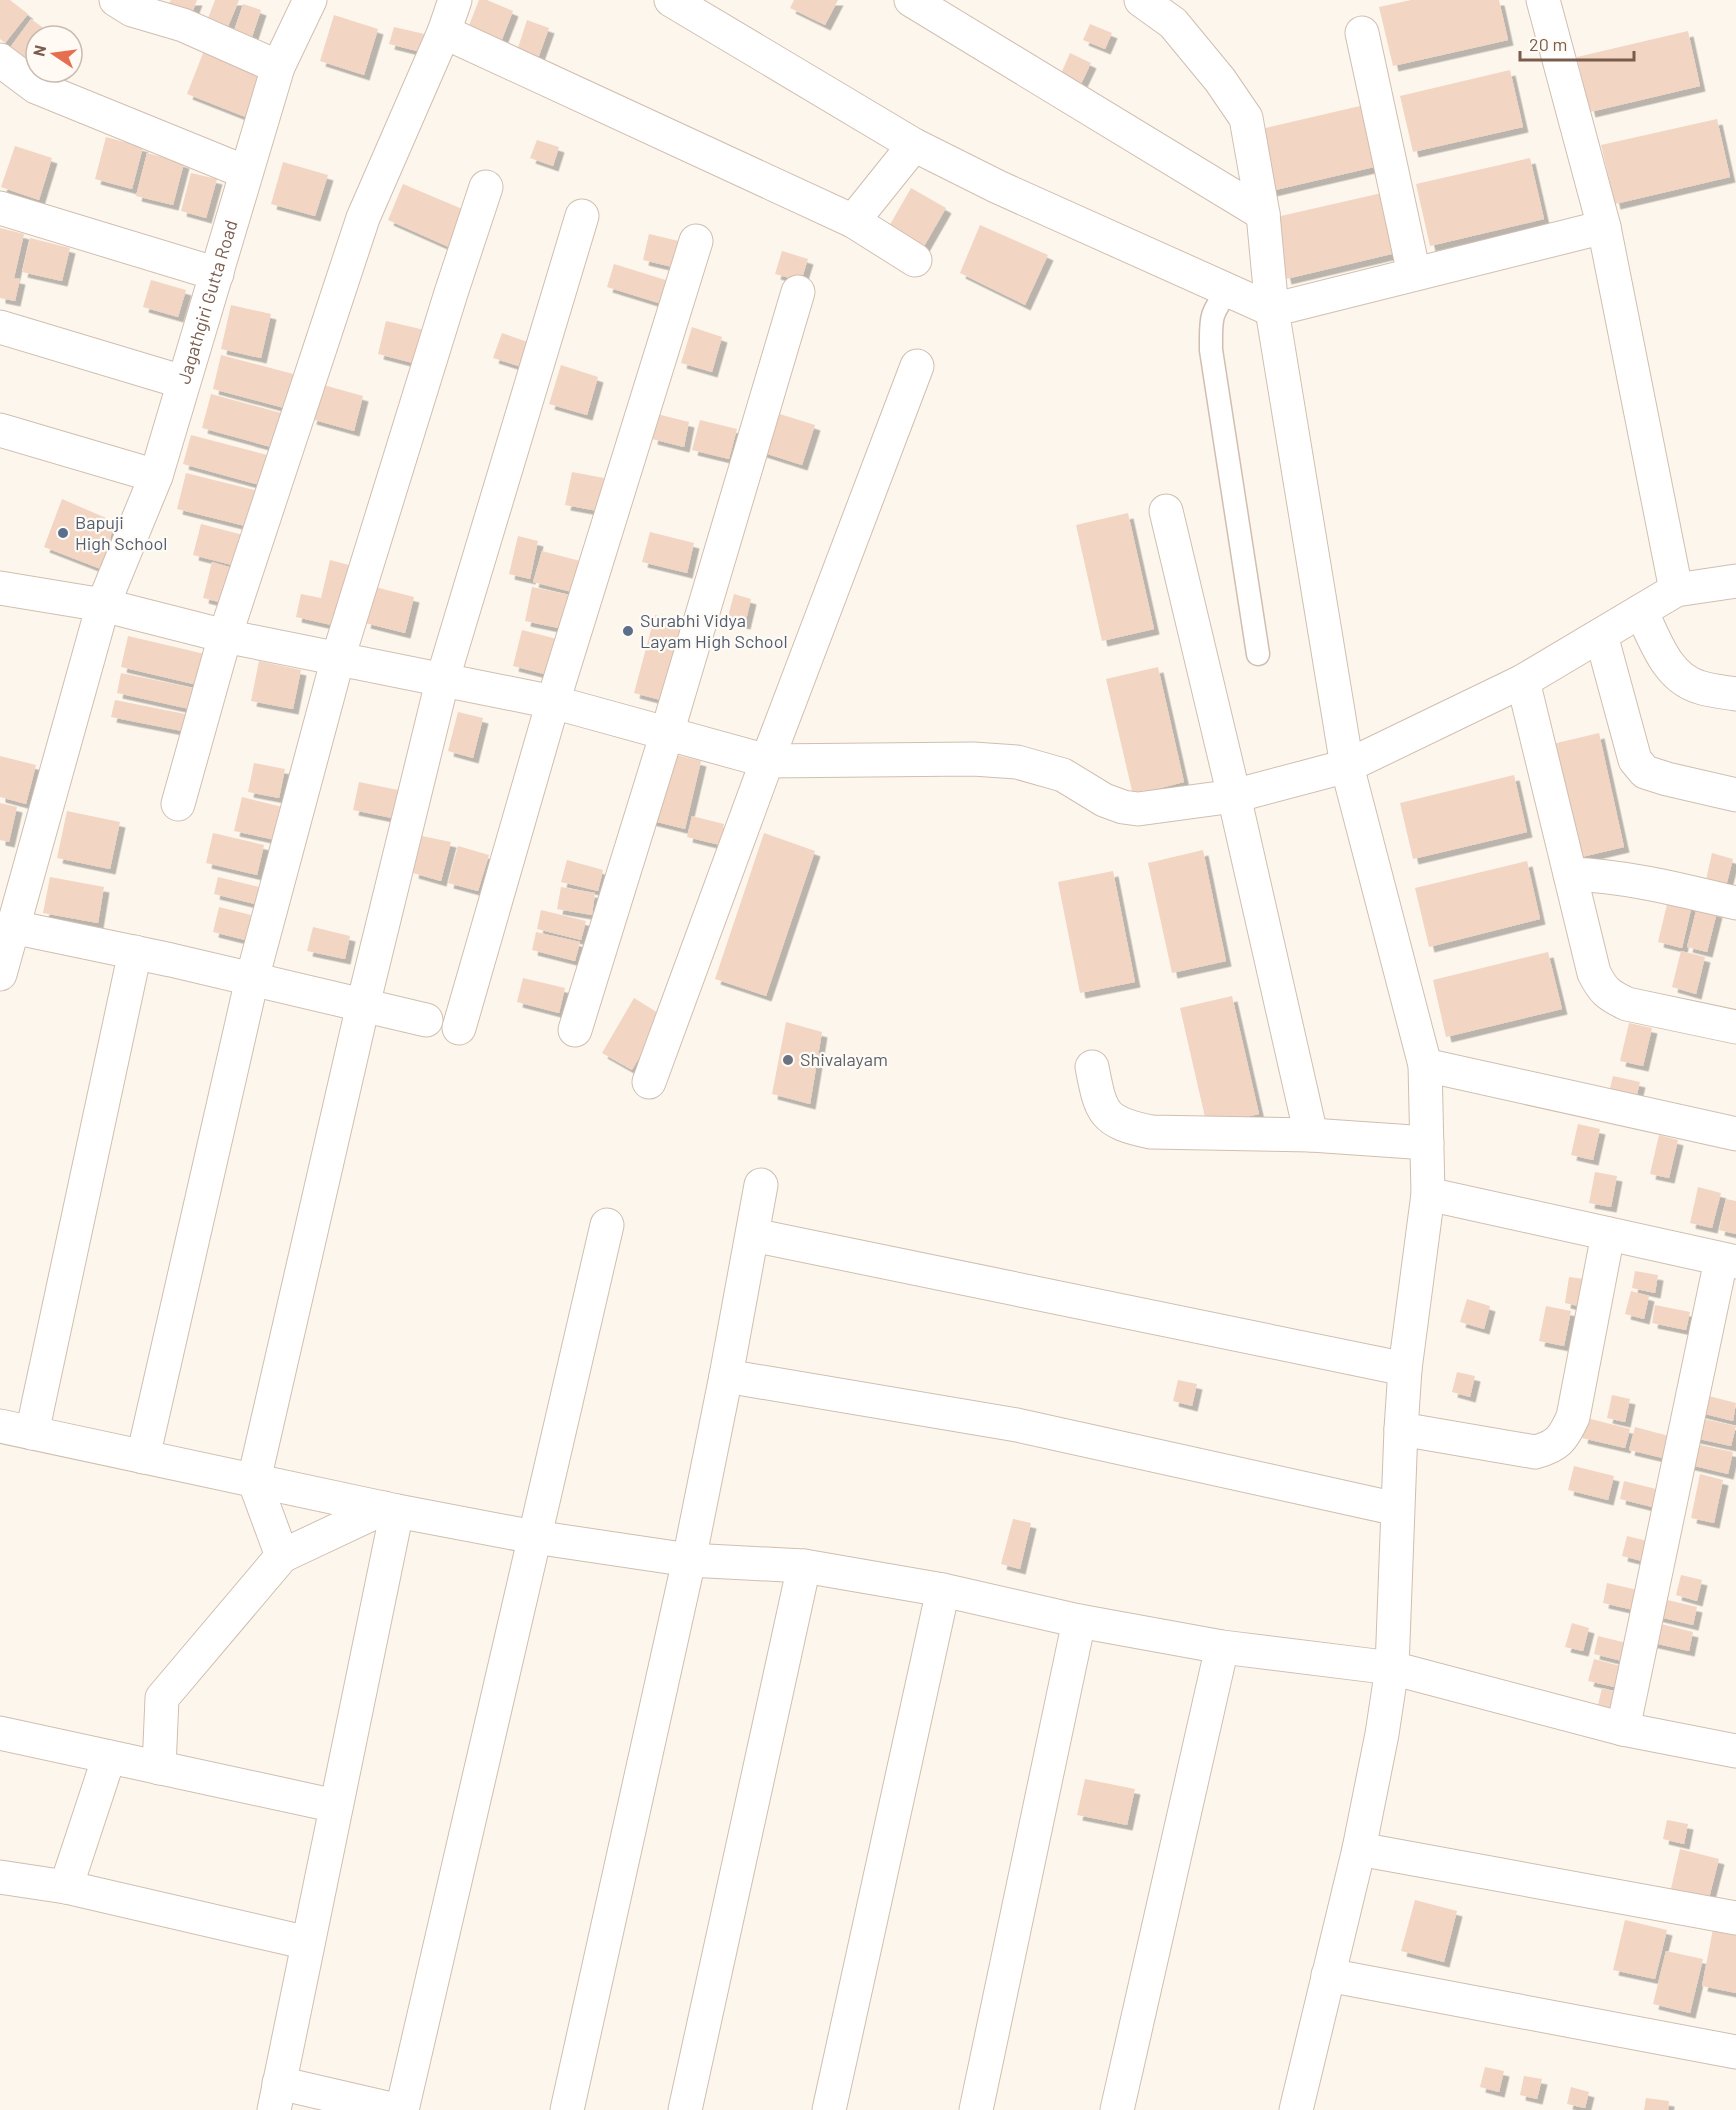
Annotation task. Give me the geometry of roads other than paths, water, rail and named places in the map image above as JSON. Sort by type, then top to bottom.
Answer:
[{"type":"street","points":[[116,0],[132,10],[183,25],[278,67]]},
{"type":"street","name":"Jagathgiri Gutta Road","points":[[0,974],[103,605],[156,476],[278,67],[310,0]]},
{"type":"street","points":[[178,804],[225,636],[363,218],[444,32],[455,0]]},
{"type":"street","points":[[671,0],[914,145],[998,187],[1272,310],[1604,227]]},
{"type":"street","points":[[911,0],[1263,214]]},
{"type":"street","points":[[1141,0],[1173,23],[1220,80],[1246,118],[1263,214],[1272,310],[1347,766],[1425,1065],[1428,1194],[1405,1369],[1397,1509],[1392,1668],[1382,1734],[1359,1848],[1296,2110]]},
{"type":"street","points":[[1543,0],[1604,227],[1676,590]]},
{"type":"street","points":[[444,32],[853,221],[915,260]]},
{"type":"street","points":[[1362,33],[1414,274]]},
{"type":"street","points":[[0,60],[36,87],[246,172]]},
{"type":"street","points":[[853,221],[914,145]]},
{"type":"street","points":[[143,1457],[252,979],[338,657],[486,187]]},
{"type":"street","points":[[0,208],[217,274]]},
{"type":"street","points":[[282,1556],[254,1480],[363,1005],[443,678],[582,216]]},
{"type":"street","points":[[459,1028],[553,702],[696,241]]},
{"type":"street","points":[[575,1030],[798,292]]},
{"type":"street","points":[[0,327],[183,382]]},
{"type":"street","points":[[650,1082],[767,761],[918,366]]},
{"type":"street","points":[[0,430],[156,476]]},
{"type":"street","points":[[1166,511],[1311,1135]]},
{"type":"street","points":[[0,588],[103,605],[225,636],[443,678],[553,702],[767,761],[973,759],[1017,762],[1063,776],[1104,800],[1123,807],[1138,809],[1234,796],[1347,766],[1523,681],[1676,590],[1736,581]]},
{"type":"street","points":[[1641,610],[1670,668],[1681,679],[1698,687],[1736,694]]},
{"type":"street","points":[[1601,635],[1635,760],[1645,771],[1667,779],[1736,795]]},
{"type":"street","points":[[1523,681],[1594,973],[1601,988],[1611,997],[1627,1004],[1736,1027]]},
{"type":"street","points":[[1570,874],[1601,875],[1636,880],[1736,903]]},
{"type":"street","points":[[13,927],[135,952],[426,1020]]},
{"type":"street","points":[[32,1433],[135,952]]},
{"type":"street","points":[[1425,1065],[1736,1134]]},
{"type":"street","points":[[1092,1067],[1097,1094],[1106,1115],[1125,1126],[1150,1132],[1311,1135],[1427,1143]]},
{"type":"street","points":[[567,2110],[689,1560],[761,1185]]},
{"type":"street","points":[[1428,1194],[1728,1261],[1623,1729]]},
{"type":"street","points":[[402,2110],[607,1225]]},
{"type":"street","points":[[1401,1429],[1535,1452],[1553,1447],[1566,1434],[1573,1417],[1608,1234]]},
{"type":"street","points":[[753,1235],[1405,1369]]},
{"type":"street","points":[[726,1376],[1017,1425],[1397,1509]]},
{"type":"street","points":[[0,1426],[390,1510],[534,1537],[689,1560],[804,1566],[943,1590],[1079,1621],[1222,1647],[1392,1668],[1623,1729],[1736,1751]]},
{"type":"street","points":[[159,1768],[162,1698],[282,1556],[390,1510]]},
{"type":"street","points":[[390,1510],[336,1806],[276,2096],[396,2110]]},
{"type":"street","points":[[686,2110],[804,1566]]},
{"type":"street","points":[[829,2110],[943,1590]]},
{"type":"street","points":[[976,2110],[1079,1621]]},
{"type":"street","points":[[1117,2110],[1222,1647]]},
{"type":"street","points":[[0,1733],[336,1806]]},
{"type":"street","points":[[66,1887],[109,1757]]},
{"type":"street","points":[[1359,1848],[1736,1918]]},
{"type":"street","points":[[0,1877],[66,1887],[308,1943]]},
{"type":"street","points":[[1328,1975],[1736,2052]]},
{"type":"lane","points":[[1229,290],[1215,307],[1210,320],[1211,350],[1258,654]]},
{"type":"place","name":"Bapuji High School","points":[[63,533]]},
{"type":"place","name":"Surabhi Vidya Layam High School","points":[[628,631]]},
{"type":"place","name":"Shivalayam","points":[[788,1060]]}]
